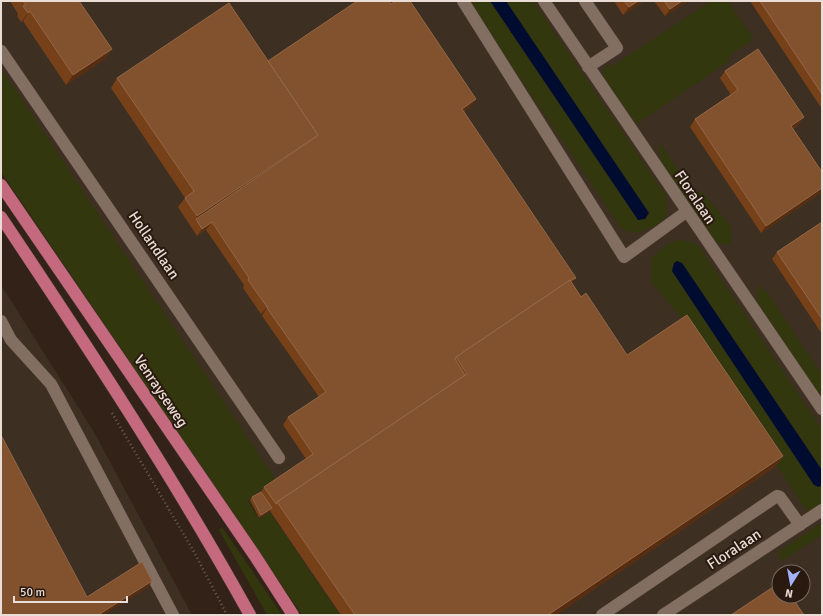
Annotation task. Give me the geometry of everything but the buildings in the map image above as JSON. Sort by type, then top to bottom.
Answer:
[{"type":"main road","name":"Venrayseweg","points":[[1,185],[255,556],[293,615]]},
{"type":"main road","points":[[1,217],[101,366],[224,568],[250,615]]},
{"type":"street","points":[[463,1],[624,257],[686,212]]},
{"type":"street","name":"Floralaan","points":[[544,1],[686,212],[822,409]]},
{"type":"street","points":[[584,1],[617,48],[588,67]]},
{"type":"street","name":"Hollandlaan","points":[[1,51],[279,458]]},
{"type":"street","points":[[1,321],[11,340],[51,384],[173,615]]},
{"type":"street","points":[[602,615],[777,496],[780,497],[800,525]]},
{"type":"street","name":"Floralaan","points":[[663,615],[822,510]]},
{"type":"path","points":[[110,410],[193,550],[227,615]]},
{"type":"shaded area","points":[[1,1],[822,1],[822,615],[327,615],[172,389],[1,150]]},
{"type":"shaded area","points":[[1,285],[94,432],[192,615],[1,615]]},
{"type":"green space","points":[[468,1],[490,1],[638,220],[645,219],[649,213],[506,1],[533,1],[665,194],[668,210],[666,216],[659,224],[648,229],[631,233],[621,228]]},
{"type":"green space","points":[[711,1],[728,1],[754,39],[728,57],[729,61],[637,124],[604,80],[603,72],[607,62],[611,67]]},
{"type":"green space","points":[[1,69],[275,479],[248,500],[259,519],[270,513],[340,615],[302,615],[1,172]]},
{"type":"green space","points":[[662,145],[694,195],[701,191],[731,226],[732,245],[717,243],[662,164],[658,148]]},
{"type":"green space","points":[[678,240],[689,241],[699,246],[822,429],[822,470],[682,263],[819,487],[822,485],[822,504],[808,513],[682,319],[651,282],[651,259],[666,245]]},
{"type":"green space","points":[[758,284],[769,295],[822,375],[822,401],[757,301]]},
{"type":"green space","points":[[822,522],[822,535],[782,561],[777,553]]},
{"type":"green space","points":[[222,527],[282,615],[267,615],[219,530]]},
{"type":"water","points":[[490,1],[506,1],[649,213],[645,219],[638,220]]},
{"type":"water","points":[[677,261],[682,263],[822,470],[822,485],[819,487],[814,485],[672,271],[674,263]]}]
